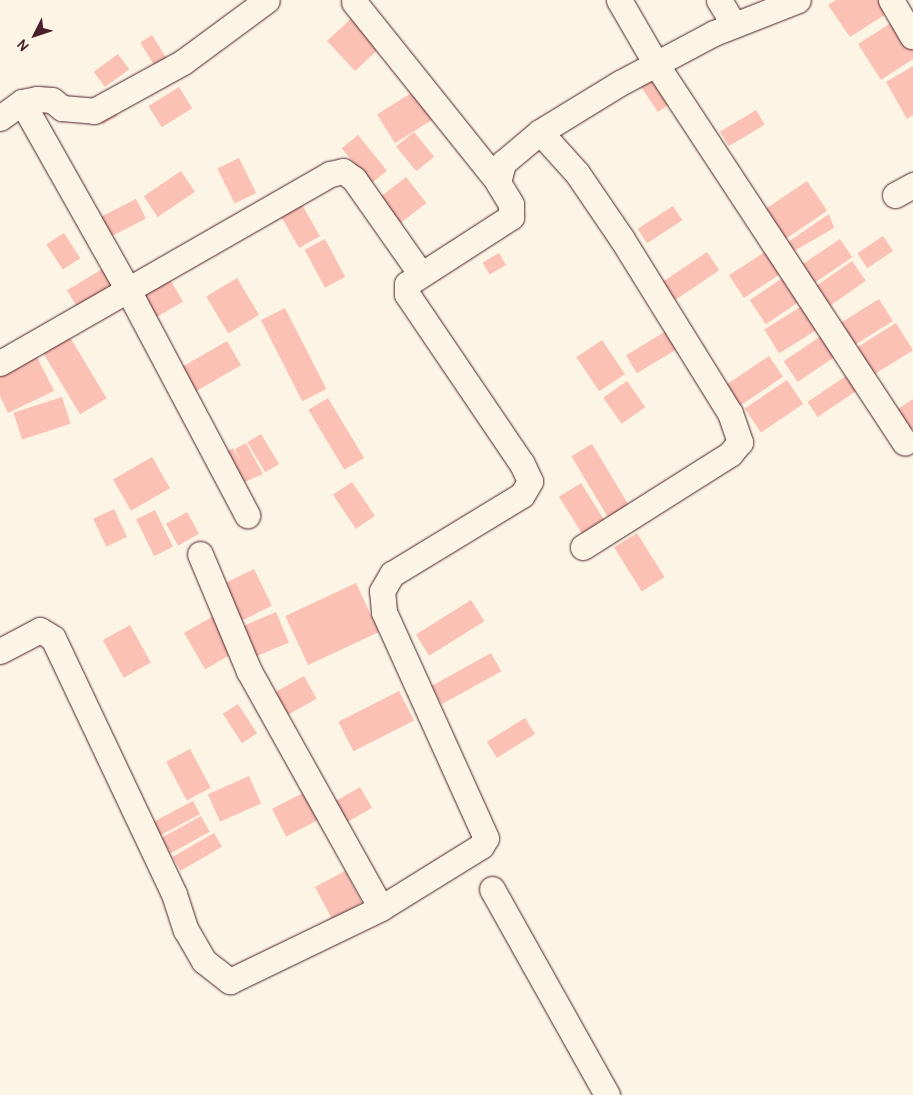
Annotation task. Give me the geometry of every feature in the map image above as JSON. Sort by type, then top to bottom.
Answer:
[{"type":"street","points":[[0,118],[22,102],[52,100],[62,108],[94,111],[183,62],[267,0]]},
{"type":"street","points":[[618,0],[656,64],[905,443]]},
{"type":"street","points":[[719,0],[734,25]]},
{"type":"street","points":[[498,182],[503,163],[540,132],[656,64],[734,25],[798,0]]},
{"type":"street","points":[[891,0],[912,36]]},
{"type":"street","points":[[0,651],[40,630],[48,631],[53,638],[174,894],[186,930],[204,961],[217,975],[230,981],[242,978],[381,908],[481,846],[486,838],[384,612],[382,591],[392,574],[522,495],[530,481],[522,464],[407,294],[407,284],[420,274],[511,217],[511,204],[498,182],[354,2]]},
{"type":"street","points":[[22,102],[128,290],[247,515]]},
{"type":"street","points":[[540,132],[577,172],[622,239],[730,412],[740,442],[730,454],[583,547]]},
{"type":"street","points":[[0,363],[330,174],[343,171],[354,179],[420,274]]},
{"type":"street","points":[[200,554],[249,672],[381,908]]},
{"type":"street","points":[[594,1095],[485,893],[606,1095]]},
{"type":"building","points":[[836,0],[881,0],[889,12],[850,37],[828,5]]},
{"type":"building","points":[[357,13],[385,43],[355,71],[327,41]]},
{"type":"building","points":[[894,21],[913,50],[913,59],[881,80],[858,44]]},
{"type":"building","points":[[152,35],[170,64],[158,71],[140,42]]},
{"type":"building","points":[[118,54],[129,69],[105,87],[94,72]]},
{"type":"building","points":[[913,66],[913,115],[907,119],[886,82]]},
{"type":"building","points":[[660,72],[678,99],[658,112],[640,85]]},
{"type":"building","points":[[179,87],[192,108],[162,127],[148,106]]},
{"type":"building","points":[[416,90],[434,119],[395,143],[377,114]]},
{"type":"building","points":[[113,107],[118,116],[102,124],[97,116]]},
{"type":"building","points":[[756,110],[765,125],[729,146],[720,132]]},
{"type":"building","points":[[414,132],[434,157],[416,171],[396,146]]},
{"type":"building","points":[[358,135],[387,171],[371,184],[342,148]]},
{"type":"building","points":[[239,158],[256,193],[235,204],[217,169]]},
{"type":"building","points":[[181,171],[195,192],[158,217],[144,196]]},
{"type":"building","points":[[406,177],[426,203],[400,223],[380,197]]},
{"type":"building","points":[[807,181],[827,211],[784,240],[764,210]]},
{"type":"building","points":[[298,198],[320,236],[299,248],[277,210]]},
{"type":"building","points":[[136,199],[146,219],[109,237],[99,218]]},
{"type":"building","points":[[673,206],[682,220],[647,243],[638,229]]},
{"type":"building","points":[[829,214],[834,228],[794,251],[788,242]]},
{"type":"building","points":[[64,233],[80,258],[63,270],[46,244]]},
{"type":"building","points":[[883,236],[893,251],[867,268],[857,253]]},
{"type":"building","points":[[325,239],[345,277],[325,288],[305,250]]},
{"type":"building","points":[[840,239],[852,257],[812,285],[799,266]]},
{"type":"building","points":[[771,248],[786,271],[744,298],[729,275]]},
{"type":"building","points":[[707,252],[719,270],[674,301],[661,283]]},
{"type":"building","points":[[499,253],[506,265],[490,275],[483,262]]},
{"type":"building","points":[[852,261],[866,281],[826,308],[813,289]]},
{"type":"building","points":[[109,265],[121,285],[79,310],[67,290]]},
{"type":"building","points":[[167,274],[183,302],[156,317],[140,290]]},
{"type":"building","points":[[787,275],[803,299],[766,324],[750,300]]},
{"type":"building","points":[[237,278],[259,315],[228,333],[206,297]]},
{"type":"building","points":[[879,299],[893,321],[848,349],[834,327]]},
{"type":"building","points":[[805,304],[820,328],[779,353],[764,329]]},
{"type":"building","points":[[285,308],[326,389],[302,401],[261,320]]},
{"type":"building","points":[[896,323],[913,350],[866,379],[849,352]]},
{"type":"building","points":[[668,330],[679,348],[637,373],[626,355]]},
{"type":"building","points":[[68,334],[107,398],[80,414],[41,350]]},
{"type":"building","points":[[821,336],[835,357],[798,382],[784,361]]},
{"type":"building","points":[[602,340],[625,374],[599,391],[576,357]]},
{"type":"building","points":[[227,341],[241,365],[194,392],[180,368]]},
{"type":"building","points":[[769,356],[783,377],[738,407],[724,386]]},
{"type":"building","points":[[37,357],[54,391],[8,413],[0,396],[0,375]]},
{"type":"building","points":[[849,374],[859,389],[818,417],[808,402]]},
{"type":"building","points":[[787,380],[803,404],[761,433],[745,409]]},
{"type":"building","points":[[627,381],[645,407],[622,424],[603,398]]},
{"type":"building","points":[[62,397],[71,424],[22,439],[13,413]]},
{"type":"building","points":[[328,398],[364,458],[344,470],[308,410]]},
{"type":"building","points":[[913,399],[913,428],[902,435],[889,415]]},
{"type":"building","points":[[261,434],[279,464],[265,472],[247,442]]},
{"type":"building","points":[[246,443],[263,474],[236,486],[219,456],[233,448],[240,461],[235,449]]},
{"type":"building","points":[[592,444],[631,508],[610,521],[571,456]]},
{"type":"building","points":[[152,457],[170,488],[131,511],[113,480]]},
{"type":"building","points":[[352,482],[375,516],[356,529],[333,495]]},
{"type":"building","points":[[581,483],[605,522],[583,536],[559,497]]},
{"type":"building","points":[[114,509],[127,537],[106,547],[93,519]]},
{"type":"building","points":[[155,510],[173,547],[154,556],[136,519]]},
{"type":"building","points":[[187,512],[199,534],[178,546],[166,524]]},
{"type":"building","points":[[637,533],[665,577],[642,591],[614,547]]},
{"type":"building","points":[[254,569],[272,606],[237,623],[219,586]]},
{"type":"building","points":[[356,583],[379,632],[308,665],[285,616]]},
{"type":"building","points":[[471,600],[484,621],[429,656],[416,634]]},
{"type":"building","points":[[276,612],[289,642],[252,658],[239,628]]},
{"type":"building","points":[[217,614],[238,650],[205,669],[184,633]]},
{"type":"building","points":[[130,625],[151,663],[124,678],[103,640]]},
{"type":"building","points":[[491,653],[501,671],[442,704],[432,686]]},
{"type":"building","points":[[304,676],[317,699],[282,718],[270,695]]},
{"type":"building","points":[[399,691],[414,720],[353,751],[338,722]]},
{"type":"building","points":[[238,704],[257,733],[242,743],[223,714]]},
{"type":"building","points":[[525,718],[535,734],[497,758],[487,742]]},
{"type":"building","points":[[190,749],[211,788],[187,801],[166,762]]},
{"type":"building","points":[[249,776],[261,803],[220,822],[208,794]]},
{"type":"building","points":[[360,787],[372,808],[343,824],[331,804]]},
{"type":"building","points":[[305,792],[319,820],[286,836],[272,809]]},
{"type":"building","points":[[193,801],[200,814],[159,836],[152,823]]},
{"type":"building","points":[[201,816],[210,832],[170,854],[162,838]]},
{"type":"building","points":[[214,833],[222,847],[180,871],[172,857]]},
{"type":"building","points":[[345,871],[362,903],[332,919],[315,887]]}]
